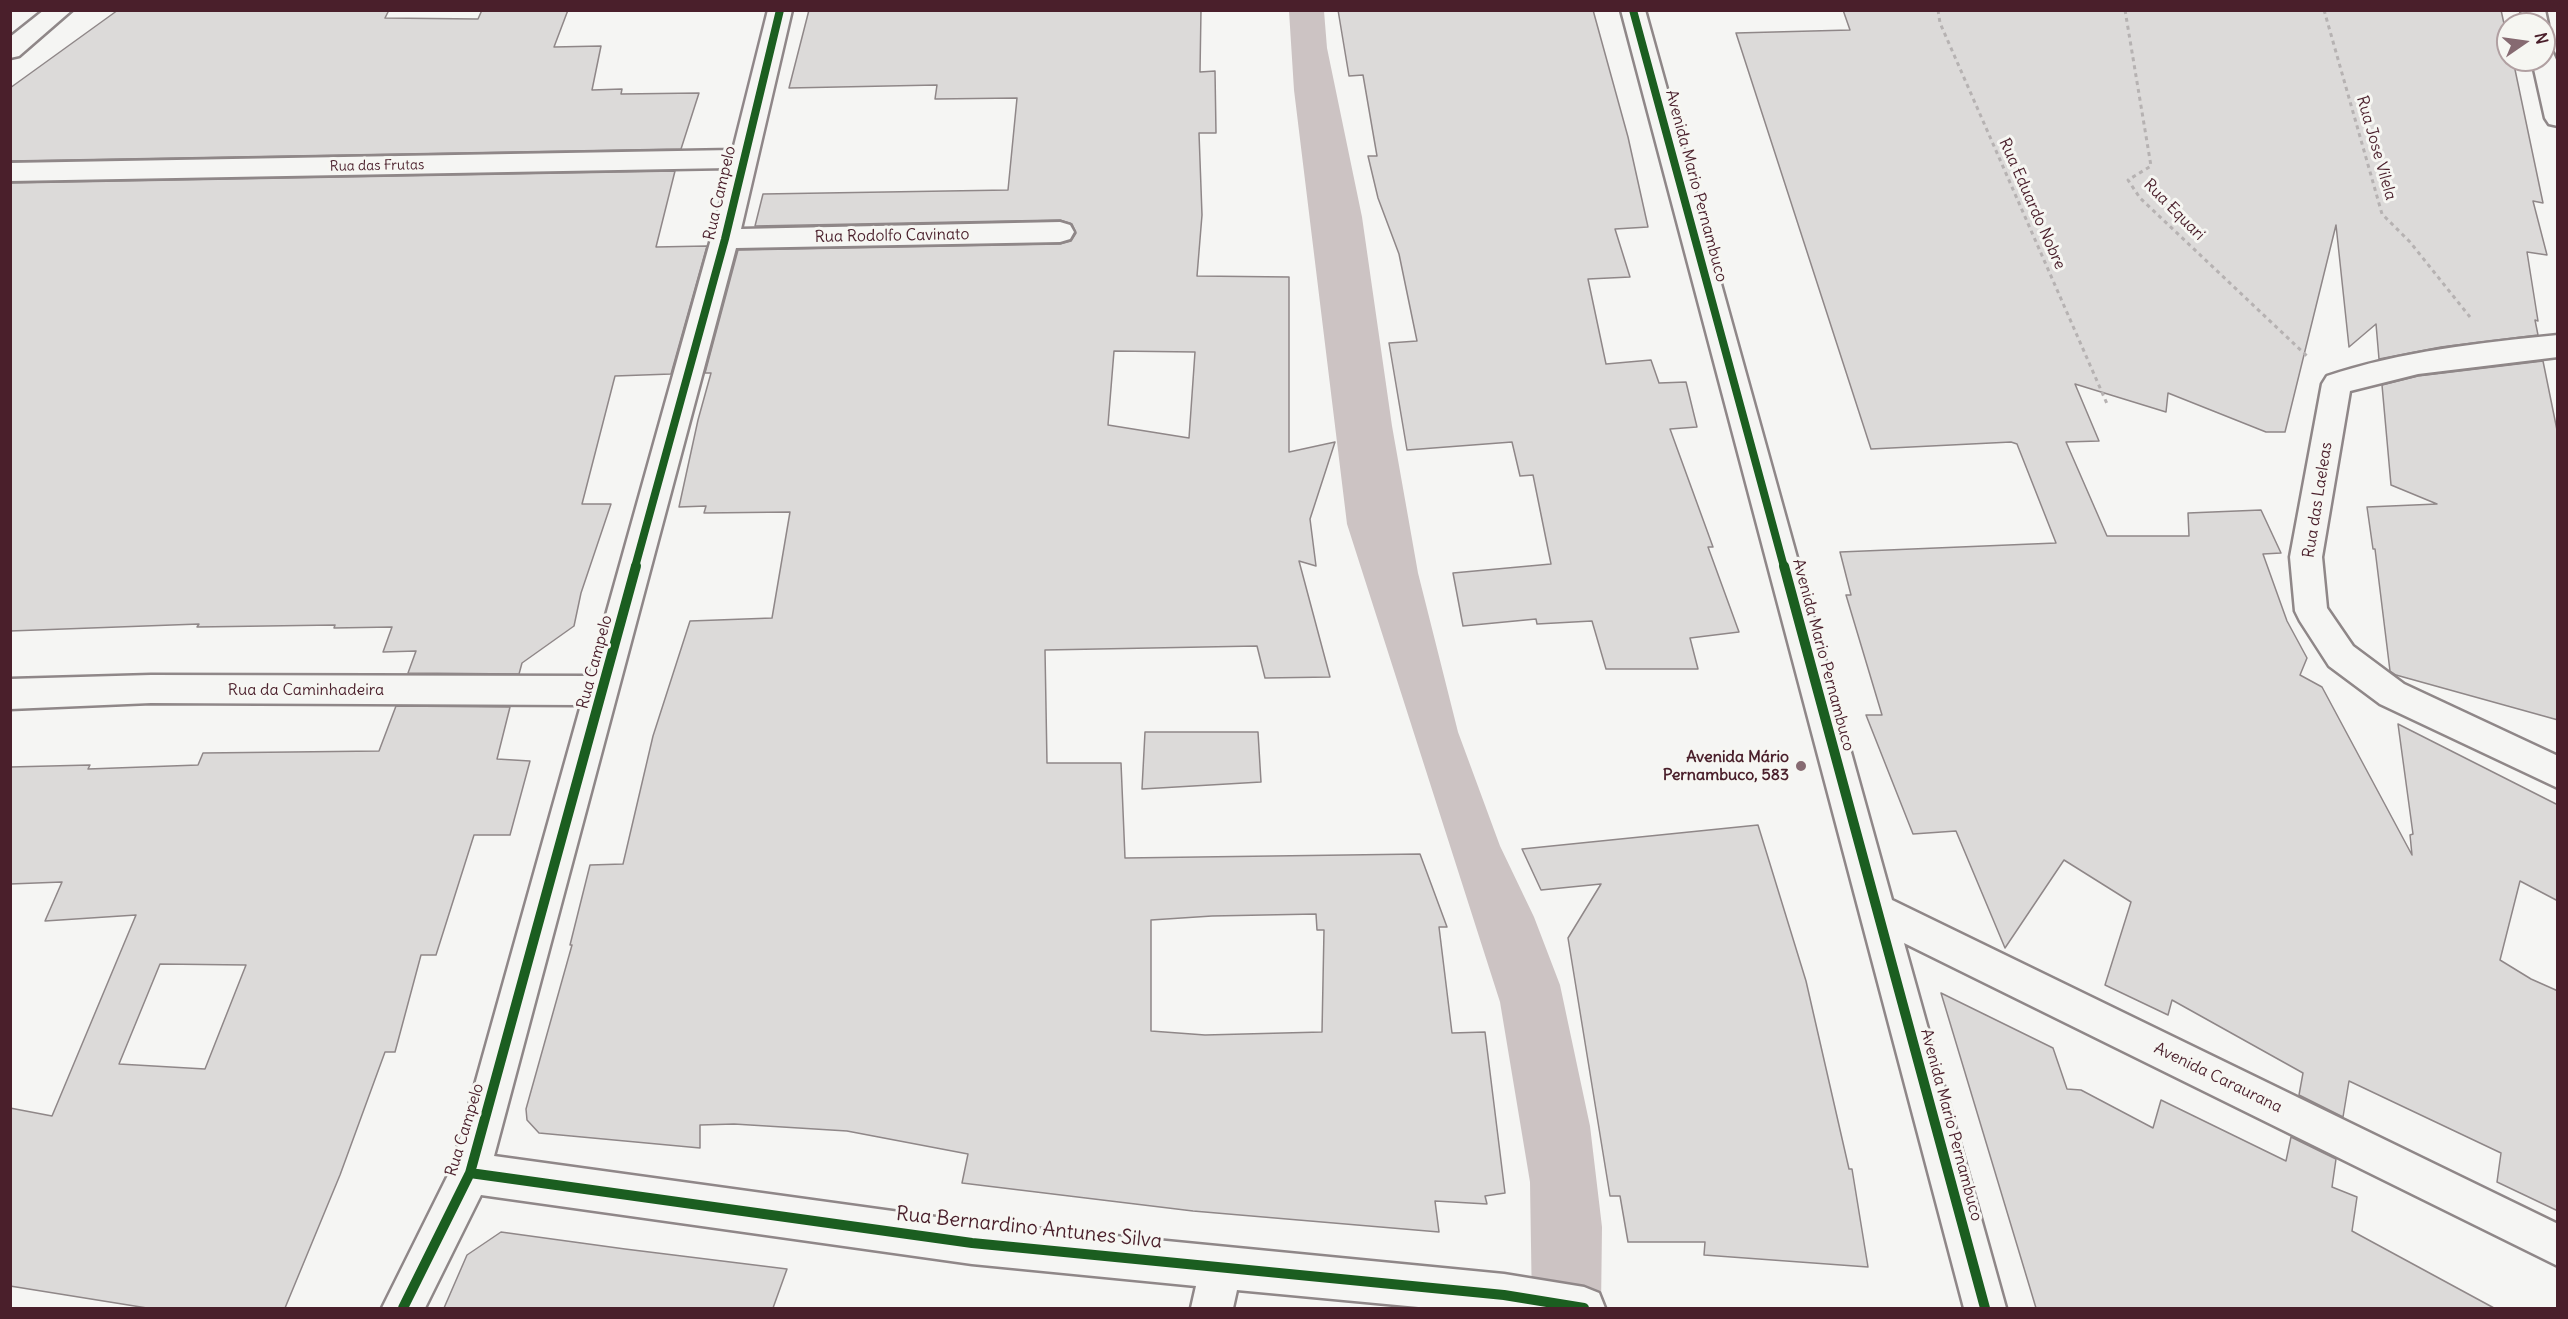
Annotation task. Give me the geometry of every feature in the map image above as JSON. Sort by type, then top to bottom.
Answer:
[{"type":"street","points":[[10,50],[60,10]]},
{"type":"street","name":"Rua Campelo","points":[[404,1308],[471,1173],[725,239],[780,10]]},
{"type":"street","name":"Avenida Mario Pernambuco","points":[[1633,10],[1985,1308]]},
{"type":"street","points":[[2547,72],[2558,118]]},
{"type":"street","name":"Rua das Frutas","points":[[10,172],[743,159]]},
{"type":"street","name":"Rua Rodolfo Cavinato","points":[[725,239],[1060,232]]},
{"type":"street","points":[[2337,384],[2363,374],[2415,363],[2558,346]]},
{"type":"street","name":"Rua das Laeleas","points":[[2337,384],[2306,557],[2311,611],[2341,656],[2392,694],[2558,773]]},
{"type":"street","name":"Rua da Caminhadeira","points":[[10,694],[151,689],[602,691]]},
{"type":"street","name":"Avenida Caraurana","points":[[1878,911],[2558,1246]]},
{"type":"street","name":"Rua Bernardino Antunes Silva","points":[[471,1173],[972,1243],[1504,1295],[1584,1308]]},
{"type":"street","points":[[1212,1308],[1222,1266]]},
{"type":"shaded area","points":[[1289,11],[1324,11],[1327,48],[1362,217],[1392,426],[1418,573],[1458,732],[1500,846],[1534,917],[1560,985],[1590,1126],[1602,1227],[1601,1308],[1532,1308],[1530,1182],[1500,1002],[1347,524],[1294,90]]},
{"type":"building","points":[[118,10],[389,10],[385,18],[478,19],[482,10],[568,10],[554,47],[601,46],[592,90],[622,89],[621,94],[699,93],[681,149],[10,161],[10,88]]},
{"type":"building","points":[[809,10],[1201,10],[1200,72],[1215,71],[1216,133],[1199,133],[1202,215],[1197,276],[1289,277],[1289,452],[1335,442],[1310,519],[1316,566],[1299,561],[1330,677],[1265,678],[1257,646],[1045,650],[1047,763],[1121,763],[1125,858],[1420,854],[1447,927],[1439,927],[1452,1033],[1485,1032],[1505,1193],[1485,1196],[1487,1204],[1435,1201],[1439,1232],[1193,1211],[962,1183],[968,1154],[847,1131],[734,1124],[700,1125],[700,1148],[539,1133],[527,1120],[526,1109],[572,945],[570,945],[590,865],[623,864],[653,736],[690,621],[772,618],[790,512],[704,513],[706,506],[679,507],[711,373],[705,373],[738,250],[1060,244],[1071,241],[1076,233],[1072,224],[1060,220],[755,226],[763,194],[1008,190],[1017,98],[935,99],[937,85],[789,88]],"holes":[[[1114,351],[1195,352],[1189,438],[1108,425]],[[1316,914],[1317,930],[1324,930],[1322,1032],[1205,1035],[1151,1031],[1151,920]]]},
{"type":"building","points":[[1338,10],[1593,10],[1628,137],[1648,227],[1615,229],[1630,277],[1588,279],[1606,364],[1651,360],[1659,383],[1686,382],[1697,427],[1670,429],[1713,547],[1708,547],[1739,632],[1690,638],[1698,669],[1606,669],[1592,621],[1537,624],[1536,619],[1463,626],[1453,573],[1551,564],[1533,475],[1520,476],[1512,442],[1407,450],[1389,343],[1417,341],[1399,254],[1378,198],[1368,156],[1377,156],[1363,75],[1349,76]]},
{"type":"building","points":[[1843,10],[2501,10],[2501,12],[2496,12],[2496,72],[2516,72],[2543,203],[2533,201],[2547,255],[2527,252],[2538,321],[2535,320],[2538,335],[2441,347],[2379,359],[2376,324],[2349,347],[2336,225],[2285,432],[2266,432],[2168,393],[2166,412],[2075,384],[2099,441],[2066,442],[2107,536],[2189,536],[2188,513],[2261,510],[2281,553],[2263,554],[2287,621],[2307,658],[2300,675],[2322,687],[2412,855],[2410,835],[2413,834],[2398,724],[2558,805],[2558,901],[2520,881],[2500,960],[2531,979],[2558,991],[2558,1211],[2497,1182],[2501,1153],[2349,1081],[2343,1117],[2299,1095],[2303,1073],[2172,1000],[2168,1015],[2105,985],[2131,902],[2064,860],[2005,948],[1956,831],[1913,834],[1866,715],[1882,715],[1846,595],[1851,595],[1840,552],[2056,543],[2017,444],[2011,442],[1871,449],[1736,33],[1850,30]]},
{"type":"building","points":[[675,171],[656,247],[707,246],[671,374],[615,376],[582,504],[611,504],[581,593],[574,626],[522,663],[519,674],[408,673],[416,651],[383,652],[392,627],[334,628],[335,625],[197,627],[199,624],[10,631],[10,183]]},
{"type":"building","points":[[2543,361],[2558,435],[2558,720],[2396,675],[2390,671],[2375,549],[2373,549],[2367,507],[2437,504],[2391,485],[2382,385],[2418,376]]},
{"type":"building","points":[[396,706],[510,707],[497,759],[530,761],[510,835],[474,835],[436,955],[421,955],[395,1052],[385,1052],[340,1175],[285,1308],[147,1308],[10,1286],[10,1108],[52,1116],[136,915],[45,921],[62,882],[10,884],[10,767],[90,765],[88,769],[198,765],[203,753],[379,751]],"holes":[[[160,964],[246,965],[205,1069],[119,1064]]]},
{"type":"building","points":[[1145,732],[1258,732],[1261,782],[1142,789]]},
{"type":"building","points":[[1758,825],[1806,981],[1849,1169],[1852,1169],[1868,1267],[1704,1255],[1705,1242],[1628,1242],[1620,1196],[1610,1196],[1568,938],[1601,884],[1541,890],[1522,849]]},
{"type":"building","points":[[1941,993],[2053,1048],[2067,1089],[2081,1090],[2153,1128],[2161,1100],[2286,1161],[2291,1137],[2336,1159],[2332,1187],[2357,1197],[2352,1231],[2494,1308],[2036,1308]]},
{"type":"building","points":[[501,1232],[787,1269],[773,1308],[444,1308],[467,1255]]},
{"type":"cycle path","points":[[403,1308],[470,1173],[725,239],[780,10]]},
{"type":"cycle path","points":[[1633,10],[1985,1308]]},
{"type":"cycle path","points":[[470,1173],[972,1243],[1504,1295],[1584,1308]]},
{"type":"place","name":"Avenida Mário Pernambuco, 583","points":[[1801,766]]}]
